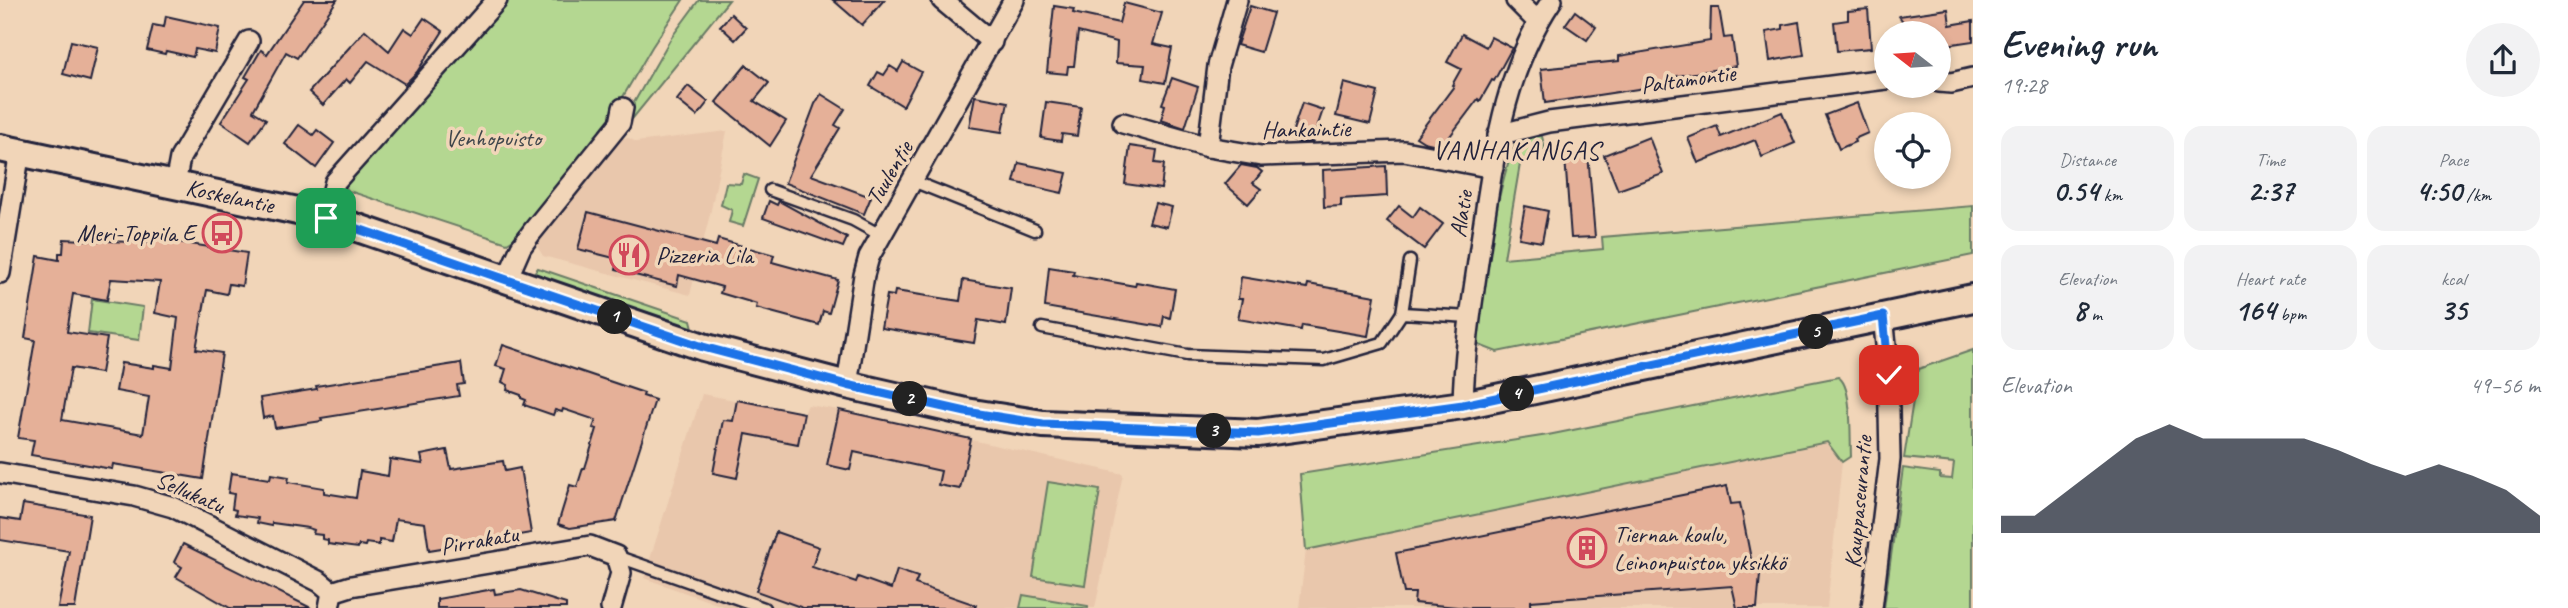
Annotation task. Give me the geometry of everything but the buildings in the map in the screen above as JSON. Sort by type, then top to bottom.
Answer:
[{"type":"main road","name":"Koskelantie","points":[[10,150],[326,218],[703,347],[847,385],[966,412],[1043,424],[1258,433],[1463,405],[1973,298]]},
{"type":"street","points":[[326,218],[335,182],[497,0]]},
{"type":"street","points":[[942,0],[992,42]]},
{"type":"street","name":"Tuulentie","points":[[847,385],[869,257],[1014,0]]},
{"type":"street","points":[[1208,147],[1218,66],[1237,0]]},
{"type":"street","points":[[1516,0],[1538,22]]},
{"type":"street","name":"Alatie","points":[[1463,405],[1464,364],[1470,317],[1498,135],[1512,78],[1538,22],[1552,0]]},
{"type":"street","points":[[175,184],[180,158],[249,41]]},
{"type":"street","points":[[1951,83],[1973,78]]},
{"type":"street","name":"Paltamontie","points":[[1498,135],[1549,122],[1874,81]]},
{"type":"street","points":[[507,279],[532,232],[620,122],[623,108]]},
{"type":"street","name":"Hankaintie","points":[[1123,122],[1208,147],[1261,156],[1404,151],[1493,168]]},
{"type":"street","points":[[0,273],[10,150]]},
{"type":"street","name":"Kauppaseurantie","points":[[1872,608],[1890,459],[1888,364],[1883,316]]},
{"type":"street","name":"Sellukatu","points":[[0,472],[134,496],[173,507],[320,582],[331,600]]},
{"type":"street","name":"Pirrakatu","points":[[331,600],[351,586],[590,546],[619,564]]},
{"type":"street","points":[[611,608],[619,564]]},
{"type":"lane","points":[[913,181],[1035,230]]},
{"type":"lane","points":[[770,190],[853,220],[882,236]]},
{"type":"lane","points":[[1042,328],[1187,355],[1324,360],[1382,343],[1402,313],[1410,261]]},
{"type":"lane","points":[[1402,313],[1470,317]]},
{"type":"lane","points":[[619,564],[764,608]]},
{"type":"shaded area","points":[[727,131],[690,295],[543,256],[534,241],[613,143],[620,138],[629,138],[636,142]]},
{"type":"shaded area","points":[[702,394],[804,413],[808,405],[839,410],[1123,474],[1095,608],[728,608],[644,578]]},
{"type":"shaded area","points":[[1828,441],[1842,462],[1827,608],[1299,608],[1306,550]]},
{"type":"green space","name":"Venhopuisto","points":[[506,0],[683,0],[603,131],[515,238],[507,243],[349,191],[345,186],[346,182]]},
{"type":"green space","points":[[699,0],[729,0],[633,118],[628,113],[671,38]]},
{"type":"green space","points":[[1536,135],[1542,136],[1545,150],[1532,152],[1520,164],[1504,258],[1603,249],[1602,237],[1973,206],[1973,255],[1497,352],[1479,345],[1477,335],[1486,263],[1511,155],[1519,141]]},
{"type":"green space","points":[[744,174],[758,179],[743,226],[729,222],[732,210],[721,205],[726,183],[741,184]]},
{"type":"green space","points":[[538,268],[691,320],[693,328],[692,330],[532,275]]},
{"type":"green space","points":[[92,299],[143,307],[139,340],[88,333]]},
{"type":"green space","points":[[1973,350],[1973,608],[1884,608],[1903,468],[1940,473],[1940,478],[1952,479],[1954,463],[1904,458],[1918,369]]},
{"type":"green space","points":[[1838,377],[1846,390],[1850,425],[1851,456],[1842,462],[1827,442],[1306,550],[1300,474],[1548,435]]},
{"type":"green space","points":[[1048,482],[1100,490],[1085,585],[1033,577]]},
{"type":"green space","points":[[1023,595],[1088,606],[1088,608],[1020,608]]},
{"type":"place","name":"Meri-Toppila E","points":[[222,233]]},
{"type":"place","name":"Pizzeria Lila","points":[[629,255]]},
{"type":"place","name":"Tiernan koulu, Leinonpuiston yksikkö","points":[[1587,548]]},
{"type":"district","name":"VANHAKANGAS","points":[[1517,150]]},
{"type":"route","points":[[326,218],[703,347],[847,385],[966,412],[1043,424],[1258,433],[1463,405],[1799,336],[1883,316],[1889,375]]}]
